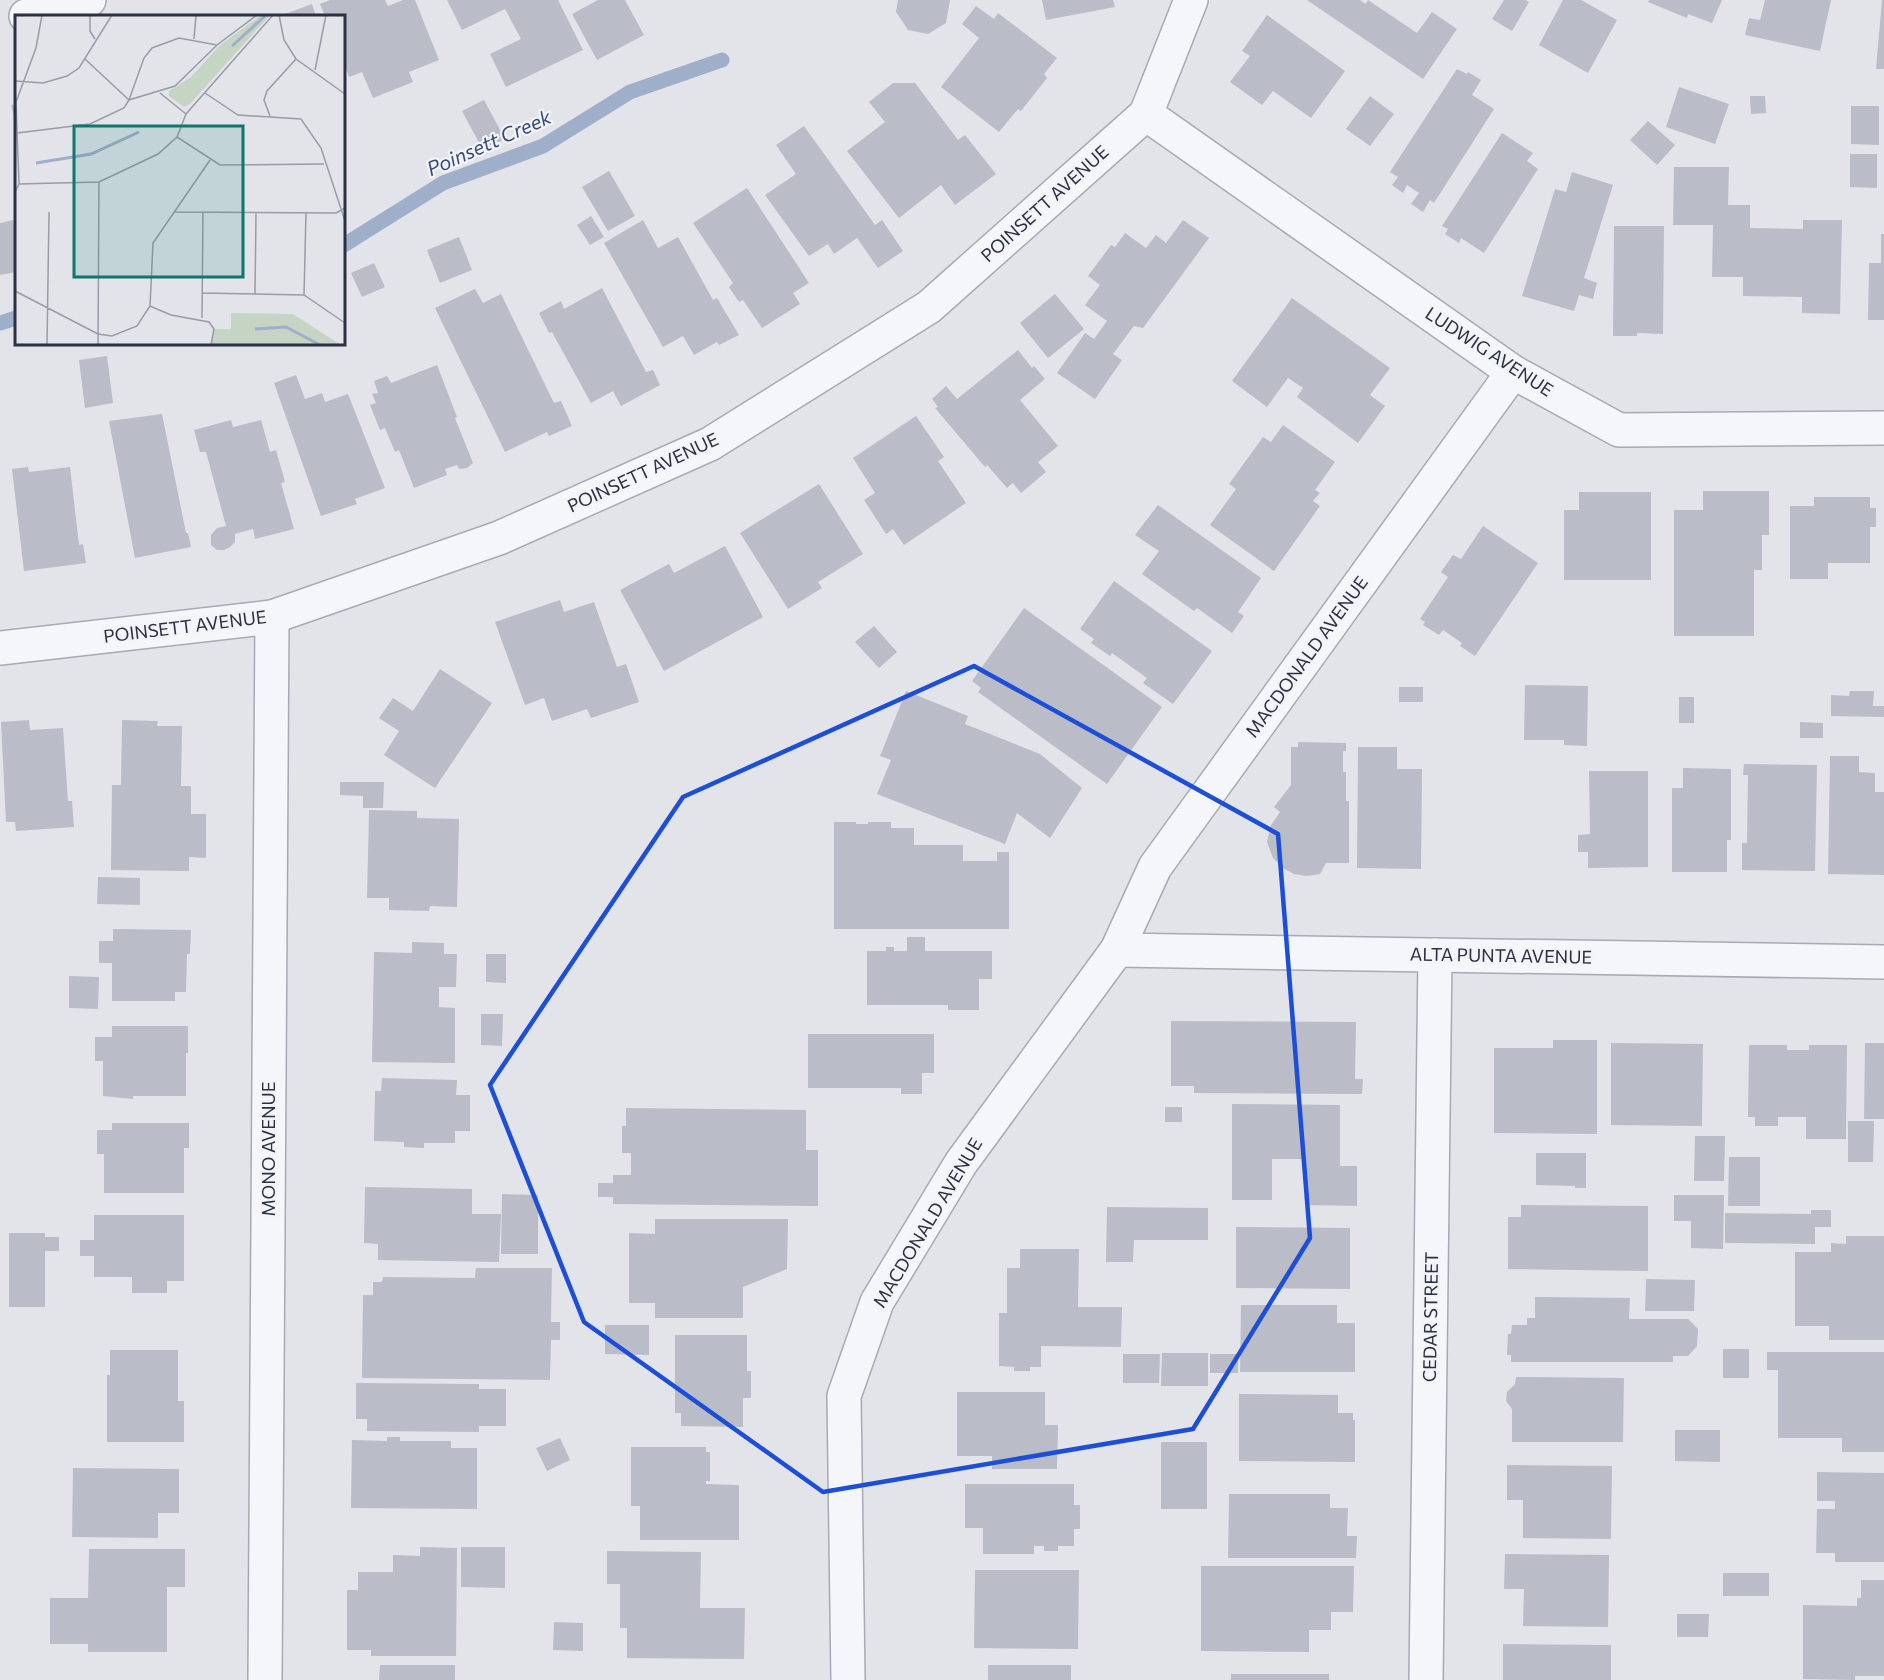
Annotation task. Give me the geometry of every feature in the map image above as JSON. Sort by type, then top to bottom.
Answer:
[{"type":"street","points":[[30,15],[89,0]]},
{"type":"street","name":"POINSETT AVENUE","points":[[0,648],[272,618],[499,538],[710,444],[929,307],[1146,114],[1191,0]]},
{"type":"street","points":[[0,23],[15,19]]},
{"type":"street","name":"LUDWIG AVENUE","points":[[1146,114],[1513,372],[1619,430],[1884,429]]},
{"type":"street","name":"MACDONALD AVENUE","points":[[848,1680],[844,1396],[877,1302],[961,1163],[1117,950],[1155,867],[1513,372]]},
{"type":"street","name":"MONO AVENUE","points":[[265,1680],[272,618]]},
{"type":"street","name":"ALTA PUNTA AVENUE","points":[[1117,950],[1884,962]]},
{"type":"street","name":"CEDAR STREET","points":[[1426,1680],[1436,955]]},
{"type":"highlighted area","points":[[974,666],[1278,834],[1310,1238],[1193,1429],[823,1492],[584,1322],[490,1085],[683,797]]},
{"type":"building","points":[[330,0],[385,0],[388,6],[403,0],[415,0],[439,60],[409,72],[413,82],[373,98],[362,72],[349,77],[345,65],[345,15],[325,15],[320,4]]},
{"type":"building","points":[[447,0],[558,0],[583,50],[506,87],[490,54],[521,39],[505,9],[462,30]]},
{"type":"building","points":[[598,0],[625,0],[644,35],[597,60],[572,14]]},
{"type":"building","points":[[898,0],[950,0],[946,23],[928,34],[908,30],[896,12]]},
{"type":"building","points":[[1042,0],[1113,0],[1115,7],[1046,20]]},
{"type":"building","points":[[1307,0],[1360,0],[1366,4],[1368,0],[1417,33],[1432,12],[1457,29],[1423,79]]},
{"type":"building","points":[[1504,0],[1529,2],[1512,31],[1492,19]]},
{"type":"building","points":[[1563,0],[1581,0],[1617,20],[1588,73],[1539,45]]},
{"type":"building","points":[[1649,0],[1722,0],[1712,23],[1688,14],[1687,18],[1648,2]]},
{"type":"building","points":[[1765,0],[1831,0],[1820,51],[1745,35],[1749,18],[1760,20]]},
{"type":"building","points":[[1882,0],[1884,0],[1884,69],[1876,69]]},
{"type":"building","points":[[312,4],[316,15],[283,15]]},
{"type":"building","points":[[976,6],[994,19],[998,13],[1057,58],[1044,74],[1047,78],[1021,111],[1018,109],[999,132],[941,87],[979,38],[962,24]]},
{"type":"building","points":[[1267,15],[1345,71],[1311,118],[1273,91],[1262,105],[1230,82],[1250,56],[1242,51]]},
{"type":"building","points":[[1457,69],[1467,74],[1468,72],[1481,80],[1472,95],[1494,109],[1434,203],[1430,200],[1423,212],[1411,204],[1419,193],[1407,185],[1403,193],[1392,185],[1398,177],[1390,172]]},
{"type":"building","points":[[893,83],[915,83],[958,140],[965,135],[996,174],[955,205],[941,185],[899,218],[847,151],[885,122],[869,102]]},
{"type":"building","points":[[1679,87],[1729,104],[1715,144],[1666,127]]},
{"type":"building","points":[[1370,96],[1394,114],[1370,146],[1346,129]]},
{"type":"building","points":[[1750,96],[1765,96],[1766,113],[1751,114]]},
{"type":"building","points":[[484,100],[505,139],[483,150],[462,111]]},
{"type":"building","points":[[15,104],[15,121],[11,105]]},
{"type":"building","points":[[1851,106],[1879,106],[1879,145],[1851,144]]},
{"type":"building","points":[[1648,121],[1675,145],[1657,165],[1630,140]]},
{"type":"building","points":[[804,126],[875,225],[882,220],[903,251],[878,268],[857,238],[834,254],[828,244],[809,256],[765,195],[796,174],[776,145]]},
{"type":"building","points":[[1502,133],[1533,153],[1527,161],[1538,169],[1484,253],[1461,238],[1459,243],[1445,234],[1448,229],[1442,226]]},
{"type":"building","points":[[1850,154],[1877,154],[1877,188],[1850,187]]},
{"type":"building","points":[[1674,167],[1729,167],[1728,205],[1750,205],[1750,228],[1803,229],[1803,220],[1842,220],[1840,314],[1802,313],[1802,297],[1743,296],[1743,277],[1712,277],[1713,225],[1673,225]]},
{"type":"building","points":[[609,171],[635,216],[608,231],[582,187]]},
{"type":"building","points":[[1572,172],[1613,185],[1584,278],[1597,283],[1593,299],[1579,295],[1574,311],[1522,296],[1555,189],[1566,192]]},
{"type":"building","points":[[747,188],[809,283],[793,293],[800,304],[762,328],[743,300],[739,302],[729,287],[733,283],[693,223]]},
{"type":"building","points":[[591,216],[604,237],[590,245],[577,225]]},
{"type":"building","points":[[13,220],[15,272],[0,275],[0,223]]},
{"type":"building","points":[[643,220],[658,248],[678,237],[713,300],[717,298],[739,335],[719,345],[717,342],[694,355],[683,336],[663,347],[604,243]]},
{"type":"building","points":[[1183,220],[1209,238],[1143,328],[1134,326],[1113,354],[1122,360],[1095,399],[1057,373],[1085,333],[1094,339],[1107,321],[1085,305],[1100,285],[1088,276],[1111,245],[1115,247],[1125,233],[1146,248],[1156,235],[1166,243]]},
{"type":"building","points":[[1614,226],[1664,226],[1663,334],[1637,333],[1637,336],[1613,336]]},
{"type":"building","points":[[1881,234],[1884,234],[1884,320],[1868,320],[1869,263],[1881,263]]},
{"type":"building","points":[[459,237],[472,270],[440,283],[427,250]]},
{"type":"building","points":[[374,263],[385,287],[362,297],[351,273]]},
{"type":"building","points":[[602,288],[646,372],[653,370],[660,385],[621,406],[613,391],[591,403],[539,313],[561,301],[564,309]]},
{"type":"building","points":[[475,289],[483,303],[501,294],[554,403],[561,401],[572,426],[549,436],[547,432],[505,452],[435,308]]},
{"type":"building","points":[[1055,294],[1084,329],[1048,358],[1020,323]]},
{"type":"building","points":[[1292,298],[1390,368],[1370,395],[1385,406],[1358,443],[1297,397],[1303,388],[1288,378],[1267,407],[1232,381]]},
{"type":"building","points":[[1018,350],[1032,368],[1034,366],[1045,379],[1020,400],[1058,446],[1038,462],[1046,472],[1021,493],[1013,483],[1007,488],[987,465],[985,467],[935,408],[938,407],[932,399],[946,386],[957,399]]},
{"type":"building","points":[[107,356],[113,403],[85,408],[79,360]]},
{"type":"building","points":[[437,365],[473,463],[467,468],[459,469],[457,465],[445,469],[447,475],[414,488],[399,450],[395,452],[385,428],[380,430],[370,405],[376,403],[372,394],[378,393],[374,381],[387,376],[391,383]]},
{"type":"building","points":[[296,375],[305,399],[322,393],[325,402],[348,394],[385,488],[355,499],[357,504],[321,516],[274,383]]},
{"type":"building","points":[[162,414],[186,533],[188,533],[191,547],[135,558],[109,421]]},
{"type":"building","points":[[916,416],[944,457],[938,461],[966,503],[904,545],[893,529],[886,534],[864,500],[875,493],[853,458]]},
{"type":"building","points":[[231,420],[233,427],[261,420],[270,452],[276,450],[285,482],[281,483],[294,529],[255,539],[253,529],[235,534],[235,542],[230,547],[217,550],[211,545],[211,535],[217,528],[226,526],[206,452],[200,452],[194,430]]},
{"type":"building","points":[[1283,425],[1335,462],[1315,490],[1320,493],[1313,501],[1320,506],[1274,571],[1210,525],[1236,489],[1229,484],[1263,437],[1271,442]]},
{"type":"building","points":[[28,467],[29,472],[70,467],[79,545],[83,544],[86,563],[24,571],[12,469]]},
{"type":"building","points":[[819,484],[863,554],[818,582],[822,588],[788,609],[740,533]]},
{"type":"building","points":[[1703,491],[1769,491],[1769,535],[1762,535],[1762,570],[1754,570],[1754,636],[1674,636],[1674,510],[1703,510]]},
{"type":"building","points":[[1579,492],[1651,492],[1651,580],[1564,580],[1564,510],[1579,510]]},
{"type":"building","points":[[1814,497],[1870,497],[1870,508],[1876,508],[1876,527],[1870,527],[1870,563],[1828,563],[1828,579],[1790,579],[1790,506],[1814,506]]},
{"type":"building","points":[[1158,505],[1261,578],[1238,612],[1244,616],[1232,633],[1197,608],[1194,611],[1142,574],[1159,551],[1135,535]]},
{"type":"building","points":[[1483,526],[1538,563],[1475,656],[1460,646],[1462,643],[1443,630],[1439,635],[1423,625],[1425,622],[1420,619],[1448,577],[1441,572],[1453,555],[1461,559]]},
{"type":"building","points":[[725,546],[763,617],[664,671],[620,590],[669,564],[674,573]]},
{"type":"building","points":[[1114,581],[1212,651],[1173,704],[1143,683],[1147,678],[1112,653],[1110,656],[1091,643],[1094,639],[1080,629]]},
{"type":"building","points":[[560,600],[564,612],[594,602],[617,667],[626,664],[639,702],[591,718],[587,709],[552,721],[544,698],[525,705],[495,622]]},
{"type":"building","points":[[1024,608],[1162,707],[1107,784],[978,692],[981,688],[972,681]]},
{"type":"building","points":[[874,626],[897,652],[879,668],[855,642]]},
{"type":"building","points":[[440,669],[492,703],[435,788],[384,755],[399,731],[379,718],[393,698],[413,711]]},
{"type":"building","points":[[1525,685],[1588,686],[1587,746],[1564,745],[1564,740],[1524,740]]},
{"type":"building","points":[[1399,687],[1423,687],[1423,702],[1399,702]]},
{"type":"building","points":[[906,691],[968,716],[965,724],[1040,754],[1082,788],[1050,838],[1017,813],[1005,844],[877,794],[891,760],[880,756]]},
{"type":"building","points":[[1850,691],[1874,691],[1873,706],[1884,706],[1884,717],[1831,716],[1831,695],[1849,696]]},
{"type":"building","points":[[1679,697],[1694,697],[1694,723],[1679,723]]},
{"type":"building","points":[[29,720],[30,730],[63,728],[68,801],[72,801],[74,827],[16,831],[15,822],[6,822],[1,722]]},
{"type":"building","points":[[122,720],[158,721],[157,726],[182,726],[181,786],[191,786],[191,814],[206,814],[206,858],[189,857],[189,871],[111,870],[112,785],[121,785]]},
{"type":"building","points":[[1800,722],[1823,723],[1823,738],[1800,738]]},
{"type":"building","points":[[1298,742],[1346,743],[1346,751],[1343,751],[1343,772],[1346,772],[1346,801],[1349,801],[1349,863],[1326,863],[1320,874],[1307,876],[1294,874],[1283,868],[1273,858],[1267,842],[1271,825],[1280,812],[1274,807],[1291,785],[1291,747],[1298,747]]},
{"type":"building","points":[[1358,747],[1397,747],[1397,769],[1422,769],[1421,869],[1357,868]]},
{"type":"building","points":[[1830,756],[1859,756],[1859,772],[1875,773],[1875,792],[1884,792],[1884,875],[1828,874]]},
{"type":"building","points":[[1744,764],[1817,765],[1815,871],[1742,870],[1742,843],[1747,843],[1748,775],[1743,775]]},
{"type":"building","points":[[1683,768],[1731,769],[1731,840],[1727,840],[1727,872],[1672,872],[1672,788],[1683,788]]},
{"type":"building","points":[[1589,771],[1648,771],[1648,867],[1588,868],[1588,852],[1578,852],[1578,835],[1590,834]]},
{"type":"building","points":[[340,782],[384,782],[383,808],[363,808],[363,796],[340,795]]},
{"type":"building","points":[[369,810],[417,811],[417,818],[459,819],[457,907],[430,906],[429,911],[389,910],[389,898],[367,898]]},
{"type":"building","points":[[834,822],[868,824],[868,822],[891,822],[891,828],[914,828],[914,845],[963,845],[963,861],[997,861],[997,852],[1009,852],[1009,929],[834,929]]},
{"type":"building","points":[[98,877],[140,878],[140,905],[97,904]]},
{"type":"building","points":[[113,929],[191,930],[190,954],[187,954],[186,992],[175,992],[175,1001],[112,1001],[112,963],[99,963],[99,941],[113,941]]},
{"type":"building","points":[[907,937],[925,937],[925,951],[992,951],[992,979],[979,979],[979,1010],[948,1010],[948,1005],[867,1005],[867,951],[886,951],[886,947],[894,947],[894,951],[907,951]]},
{"type":"building","points":[[412,942],[444,943],[444,954],[457,954],[456,987],[439,987],[439,1007],[455,1008],[455,1063],[372,1062],[374,952],[412,953]]},
{"type":"building","points":[[486,954],[506,954],[506,983],[486,982]]},
{"type":"building","points":[[69,976],[99,977],[98,1009],[69,1008]]},
{"type":"building","points":[[481,1014],[503,1014],[502,1046],[481,1045]]},
{"type":"building","points":[[1171,1021],[1356,1022],[1355,1079],[1363,1079],[1362,1094],[1194,1093],[1194,1086],[1171,1086]]},
{"type":"building","points":[[112,1026],[188,1026],[186,1096],[133,1096],[133,1099],[103,1096],[103,1061],[95,1061],[95,1037],[112,1037]]},
{"type":"building","points":[[808,1034],[934,1034],[934,1073],[922,1073],[922,1094],[901,1094],[901,1088],[808,1088]]},
{"type":"building","points":[[1553,1040],[1597,1040],[1597,1134],[1494,1133],[1494,1048],[1553,1048]]},
{"type":"building","points":[[1611,1043],[1703,1044],[1702,1126],[1611,1125]]},
{"type":"building","points":[[1865,1043],[1884,1043],[1884,1119],[1864,1119]]},
{"type":"building","points":[[1749,1045],[1787,1045],[1787,1050],[1809,1050],[1809,1045],[1847,1045],[1846,1139],[1806,1139],[1806,1117],[1778,1117],[1778,1126],[1755,1126],[1755,1117],[1748,1117]]},
{"type":"building","points":[[382,1078],[457,1080],[456,1095],[470,1095],[470,1131],[455,1131],[455,1143],[424,1143],[424,1148],[404,1147],[404,1142],[374,1141],[375,1091],[381,1091]]},
{"type":"building","points":[[1232,1104],[1340,1105],[1340,1166],[1357,1166],[1357,1206],[1306,1205],[1306,1159],[1272,1159],[1272,1200],[1232,1200]]},
{"type":"building","points":[[1165,1107],[1182,1107],[1182,1122],[1165,1122]]},
{"type":"building","points":[[626,1108],[806,1110],[806,1150],[818,1150],[818,1206],[613,1204],[613,1197],[598,1197],[598,1183],[613,1183],[613,1175],[631,1175],[631,1153],[622,1153],[622,1126],[626,1126]]},
{"type":"building","points":[[1848,1121],[1874,1121],[1873,1162],[1848,1162]]},
{"type":"building","points":[[112,1123],[189,1123],[189,1148],[184,1148],[184,1193],[104,1193],[104,1154],[97,1154],[97,1130],[112,1130]]},
{"type":"building","points":[[1695,1136],[1725,1136],[1724,1181],[1694,1181]]},
{"type":"building","points":[[1536,1153],[1586,1153],[1586,1188],[1536,1185]]},
{"type":"building","points":[[1729,1157],[1760,1157],[1760,1206],[1728,1206]]},
{"type":"building","points":[[365,1187],[472,1189],[472,1214],[501,1214],[499,1262],[378,1260],[378,1244],[364,1243]]},
{"type":"building","points":[[502,1194],[538,1195],[538,1254],[501,1254]]},
{"type":"building","points":[[1674,1195],[1724,1195],[1723,1249],[1691,1248],[1691,1221],[1674,1221]]},
{"type":"building","points":[[1521,1205],[1648,1206],[1648,1271],[1508,1269],[1508,1217],[1521,1217]]},
{"type":"building","points":[[1107,1207],[1208,1208],[1208,1240],[1134,1240],[1133,1262],[1106,1262]]},
{"type":"building","points":[[1811,1210],[1831,1210],[1831,1227],[1815,1227],[1815,1244],[1725,1243],[1725,1213],[1811,1214]]},
{"type":"building","points":[[94,1215],[184,1215],[184,1281],[167,1281],[167,1293],[132,1293],[132,1277],[94,1277],[94,1256],[80,1256],[80,1240],[94,1240]]},
{"type":"building","points":[[655,1219],[788,1219],[787,1269],[743,1287],[743,1318],[655,1318],[655,1303],[629,1303],[629,1233],[655,1234]]},
{"type":"building","points":[[1236,1227],[1350,1228],[1350,1289],[1236,1288]]},
{"type":"building","points":[[9,1233],[45,1233],[45,1237],[59,1237],[59,1251],[45,1251],[45,1307],[9,1307]]},
{"type":"building","points":[[1846,1236],[1884,1236],[1884,1340],[1829,1340],[1829,1326],[1795,1326],[1795,1252],[1831,1252],[1831,1243],[1846,1244]]},
{"type":"building","points":[[1020,1249],[1079,1249],[1078,1307],[1122,1307],[1121,1347],[1041,1346],[1041,1367],[1030,1367],[1030,1371],[1014,1371],[1014,1367],[999,1366],[999,1313],[1007,1313],[1007,1268],[1020,1268]]},
{"type":"building","points":[[476,1268],[552,1268],[551,1322],[560,1322],[560,1340],[551,1340],[550,1380],[362,1378],[363,1295],[373,1295],[373,1282],[382,1282],[383,1277],[475,1278]]},
{"type":"building","points":[[1646,1279],[1695,1280],[1694,1311],[1645,1311]]},
{"type":"building","points":[[1535,1297],[1630,1298],[1629,1319],[1688,1319],[1698,1329],[1697,1346],[1688,1356],[1673,1356],[1673,1362],[1511,1362],[1511,1355],[1507,1355],[1508,1334],[1511,1334],[1512,1325],[1527,1325],[1527,1318],[1535,1318]]},
{"type":"building","points":[[1241,1305],[1337,1305],[1337,1323],[1355,1323],[1355,1372],[1240,1372]]},
{"type":"building","points":[[605,1325],[649,1325],[649,1355],[605,1354]]},
{"type":"building","points":[[675,1335],[747,1335],[747,1371],[751,1371],[751,1398],[743,1398],[743,1427],[681,1426],[681,1413],[675,1413]]},
{"type":"building","points":[[1723,1349],[1749,1349],[1749,1378],[1723,1378]]},
{"type":"building","points":[[110,1350],[178,1350],[178,1401],[184,1401],[184,1442],[107,1442],[107,1375],[110,1375]]},
{"type":"building","points":[[1767,1352],[1884,1352],[1884,1452],[1842,1452],[1842,1438],[1778,1438],[1778,1370],[1767,1370]]},
{"type":"building","points":[[1162,1353],[1208,1353],[1208,1386],[1161,1386]]},
{"type":"building","points":[[1123,1354],[1160,1354],[1159,1383],[1123,1383]]},
{"type":"building","points":[[1210,1354],[1238,1354],[1238,1373],[1210,1373]]},
{"type":"building","points":[[1516,1377],[1624,1378],[1623,1442],[1512,1442],[1512,1409],[1506,1401],[1507,1392],[1515,1384]]},
{"type":"building","points":[[356,1383],[479,1384],[479,1389],[506,1389],[506,1426],[479,1426],[479,1432],[367,1431],[367,1419],[356,1419]]},
{"type":"building","points":[[957,1392],[1045,1392],[1045,1425],[1058,1425],[1057,1469],[992,1469],[992,1456],[957,1456]]},
{"type":"building","points":[[1239,1394],[1338,1395],[1338,1413],[1353,1413],[1353,1420],[1355,1420],[1355,1462],[1239,1461]]},
{"type":"building","points":[[1675,1430],[1720,1430],[1720,1462],[1675,1461]]},
{"type":"building","points":[[387,1437],[400,1437],[400,1441],[451,1441],[451,1448],[477,1448],[477,1509],[351,1508],[352,1440],[387,1441]]},
{"type":"building","points":[[560,1438],[570,1460],[547,1471],[536,1448]]},
{"type":"building","points":[[1161,1442],[1207,1442],[1207,1509],[1161,1509]]},
{"type":"building","points":[[631,1447],[706,1447],[706,1452],[710,1452],[710,1481],[706,1481],[706,1484],[739,1485],[739,1540],[640,1540],[640,1506],[631,1506]]},
{"type":"building","points":[[1507,1465],[1612,1466],[1611,1539],[1523,1538],[1523,1500],[1507,1500]]},
{"type":"building","points":[[73,1468],[179,1469],[179,1513],[158,1513],[158,1538],[72,1537]]},
{"type":"building","points":[[1817,1472],[1884,1473],[1884,1562],[1835,1562],[1835,1553],[1816,1553],[1817,1509],[1835,1509],[1835,1501],[1817,1501]]},
{"type":"building","points":[[965,1484],[1074,1484],[1074,1505],[1080,1505],[1080,1529],[1074,1529],[1074,1546],[1058,1546],[1058,1551],[1044,1551],[1044,1546],[1034,1546],[1034,1554],[983,1554],[983,1528],[965,1528]]},
{"type":"building","points":[[1229,1494],[1330,1494],[1330,1508],[1348,1508],[1347,1536],[1357,1536],[1356,1558],[1228,1558]]},
{"type":"building","points":[[420,1547],[457,1548],[456,1656],[371,1656],[371,1650],[347,1650],[347,1590],[358,1590],[358,1572],[393,1572],[393,1555],[420,1556]]},
{"type":"building","points":[[461,1547],[505,1547],[505,1588],[461,1587]]},
{"type":"building","points":[[89,1549],[185,1549],[185,1587],[167,1587],[167,1652],[88,1652],[88,1644],[50,1644],[50,1598],[88,1598]]},
{"type":"building","points":[[607,1551],[701,1552],[700,1608],[745,1608],[744,1659],[627,1658],[627,1628],[620,1628],[620,1584],[607,1584]]},
{"type":"building","points":[[1505,1554],[1609,1555],[1608,1627],[1523,1626],[1524,1589],[1504,1589]]},
{"type":"building","points":[[1201,1566],[1354,1566],[1353,1612],[1331,1612],[1331,1630],[1309,1630],[1309,1652],[1201,1651]]},
{"type":"building","points":[[975,1570],[1079,1570],[1078,1649],[974,1648]]},
{"type":"building","points":[[1723,1573],[1769,1573],[1769,1596],[1723,1596]]},
{"type":"building","points":[[1861,1580],[1884,1580],[1884,1676],[1855,1676],[1855,1680],[1803,1679],[1803,1605],[1857,1606],[1857,1598],[1861,1598]]},
{"type":"building","points":[[1677,1614],[1709,1614],[1708,1637],[1677,1637]]},
{"type":"building","points":[[554,1622],[583,1623],[583,1651],[553,1650]]},
{"type":"building","points":[[1503,1644],[1611,1645],[1611,1680],[1503,1680]]},
{"type":"building","points":[[380,1665],[455,1665],[455,1680],[379,1680]]},
{"type":"building","points":[[988,1665],[1071,1665],[1071,1680],[988,1680]]},
{"type":"building","points":[[1231,1674],[1329,1674],[1329,1680],[1231,1680]]},
{"type":"waterway","name":"Poinsett Creek","points":[[345,244],[443,183],[543,146],[630,92],[722,60]]},
{"type":"waterway","name":"Poinsett Creek","points":[[0,323],[15,318]]}]
